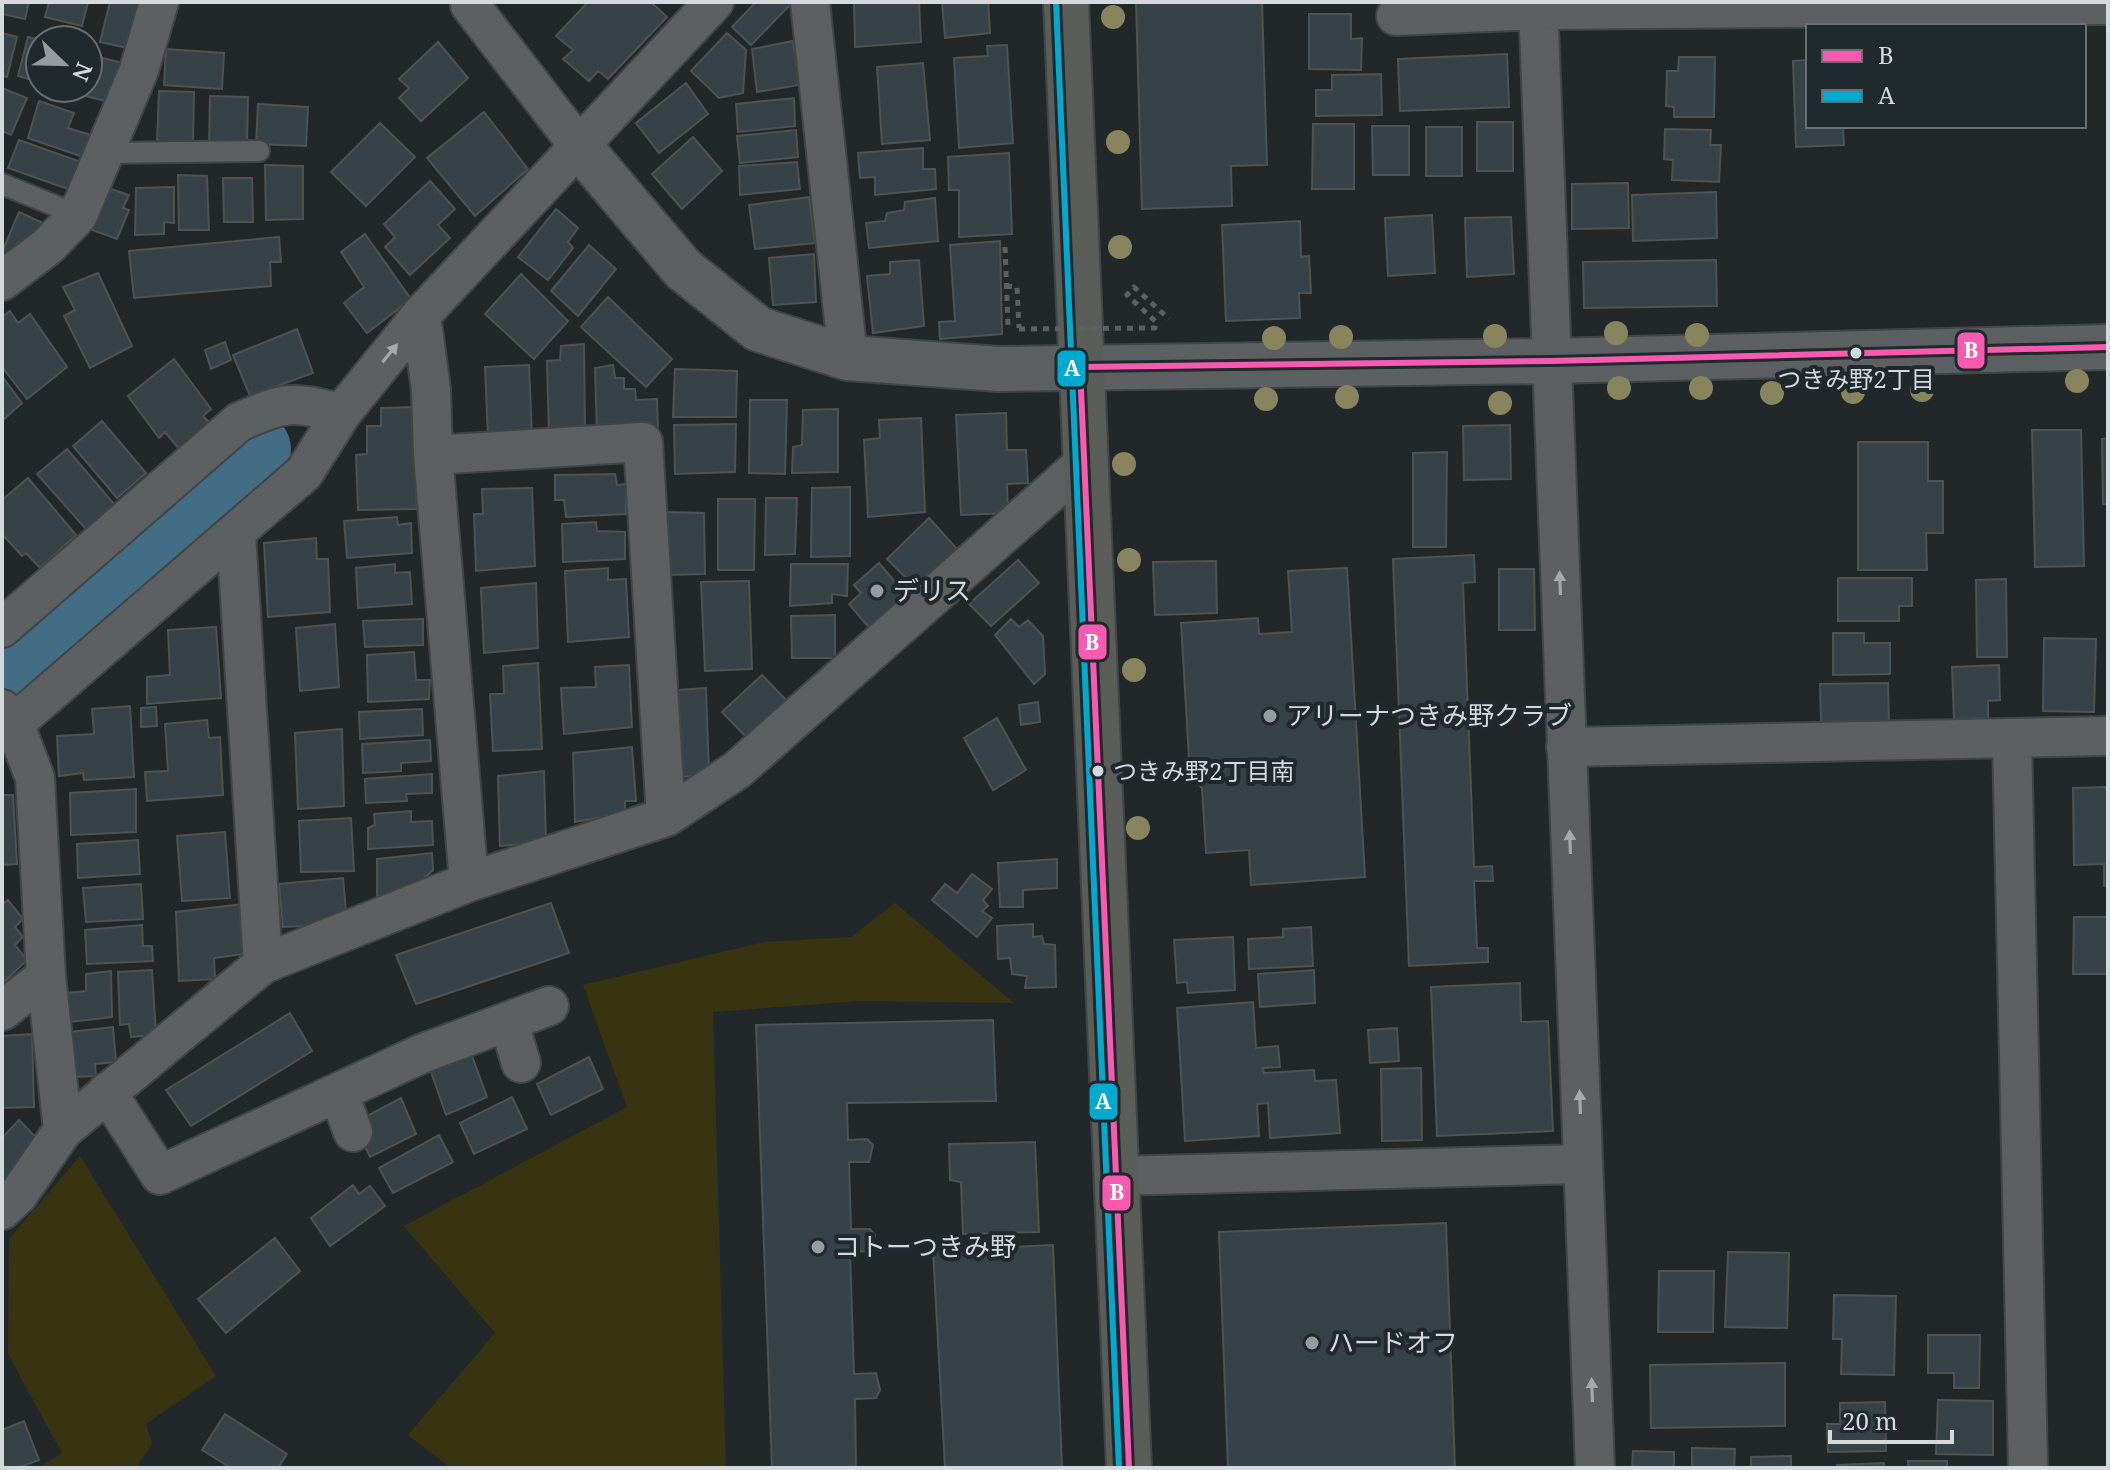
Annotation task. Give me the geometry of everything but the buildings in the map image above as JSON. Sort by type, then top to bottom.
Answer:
[{"type":"main road","points":[[1066,2],[1129,1468]]},
{"type":"street","points":[[2,281],[48,246],[78,215],[107,153],[139,70],[159,2]]},
{"type":"street","points":[[63,1130],[46,976],[35,778],[6,722],[236,534],[304,473],[341,414],[421,315],[714,2]]},
{"type":"street","points":[[810,2],[848,358]]},
{"type":"street","points":[[470,5],[578,145],[683,269],[758,329],[848,358],[999,369],[1551,361],[2108,347]]},
{"type":"street","points":[[1396,16],[1538,6],[2108,5]]},
{"type":"street","points":[[1538,6],[1595,1468]]},
{"type":"street","points":[[421,315],[431,390],[433,455],[469,882]]},
{"type":"street","points":[[2,628],[239,422],[275,406],[304,403],[341,414]]},
{"type":"street","points":[[433,455],[643,442],[666,817]]},
{"type":"street","points":[[2,1210],[18,1195],[63,1130],[263,964],[469,882],[666,817],[748,761],[1085,462]]},
{"type":"street","points":[[236,534],[263,964]]},
{"type":"street","points":[[1566,747],[2108,736]]},
{"type":"street","points":[[2012,738],[2028,1468]]},
{"type":"street","points":[[2,1011],[46,976]]},
{"type":"street","points":[[107,1092],[160,1175],[421,1054],[549,1006]]},
{"type":"street","points":[[509,1023],[521,1063]]},
{"type":"street","points":[[339,1094],[353,1132]]},
{"type":"street","points":[[1118,1176],[1583,1164]]},
{"type":"lane","points":[[107,153],[259,151]]},
{"type":"lane","points":[[2,184],[78,215]]},
{"type":"path","points":[[1005,247],[1008,329]]},
{"type":"path","points":[[1006,286],[1017,287],[1019,329],[1155,328],[1155,321],[1127,295],[1134,287],[1169,319]]},
{"type":"shaded area","points":[[895,903],[1014,1003],[859,1001],[713,1012],[726,1468],[451,1468],[408,1435],[495,1333],[404,1226],[627,1107],[583,985],[764,942],[851,937]]},
{"type":"shaded area","points":[[80,1156],[216,1376],[146,1424],[152,1444],[136,1468],[38,1468],[62,1453],[8,1354],[9,1239]]},
{"type":"waterway","points":[[2,674],[254,449]]},
{"type":"transit line","name":"A","points":[[1056,2],[1119,1468]]},
{"type":"transit line","name":"B","points":[[1080,367],[1551,361],[2108,347]]},
{"type":"transit line","name":"B","points":[[1080,367],[1129,1468]]},
{"type":"place","name":"つきみ野2丁目","points":[[1856,353]]},
{"type":"place","name":"デリス","points":[[877,591]]},
{"type":"place","name":"アリーナつきみ野クラブ","points":[[1270,716]]},
{"type":"place","name":"つきみ野2丁目南","points":[[1098,771]]},
{"type":"place","name":"コトーつきみ野","points":[[818,1247]]},
{"type":"place","name":"ハードオフ","points":[[1312,1343]]}]
